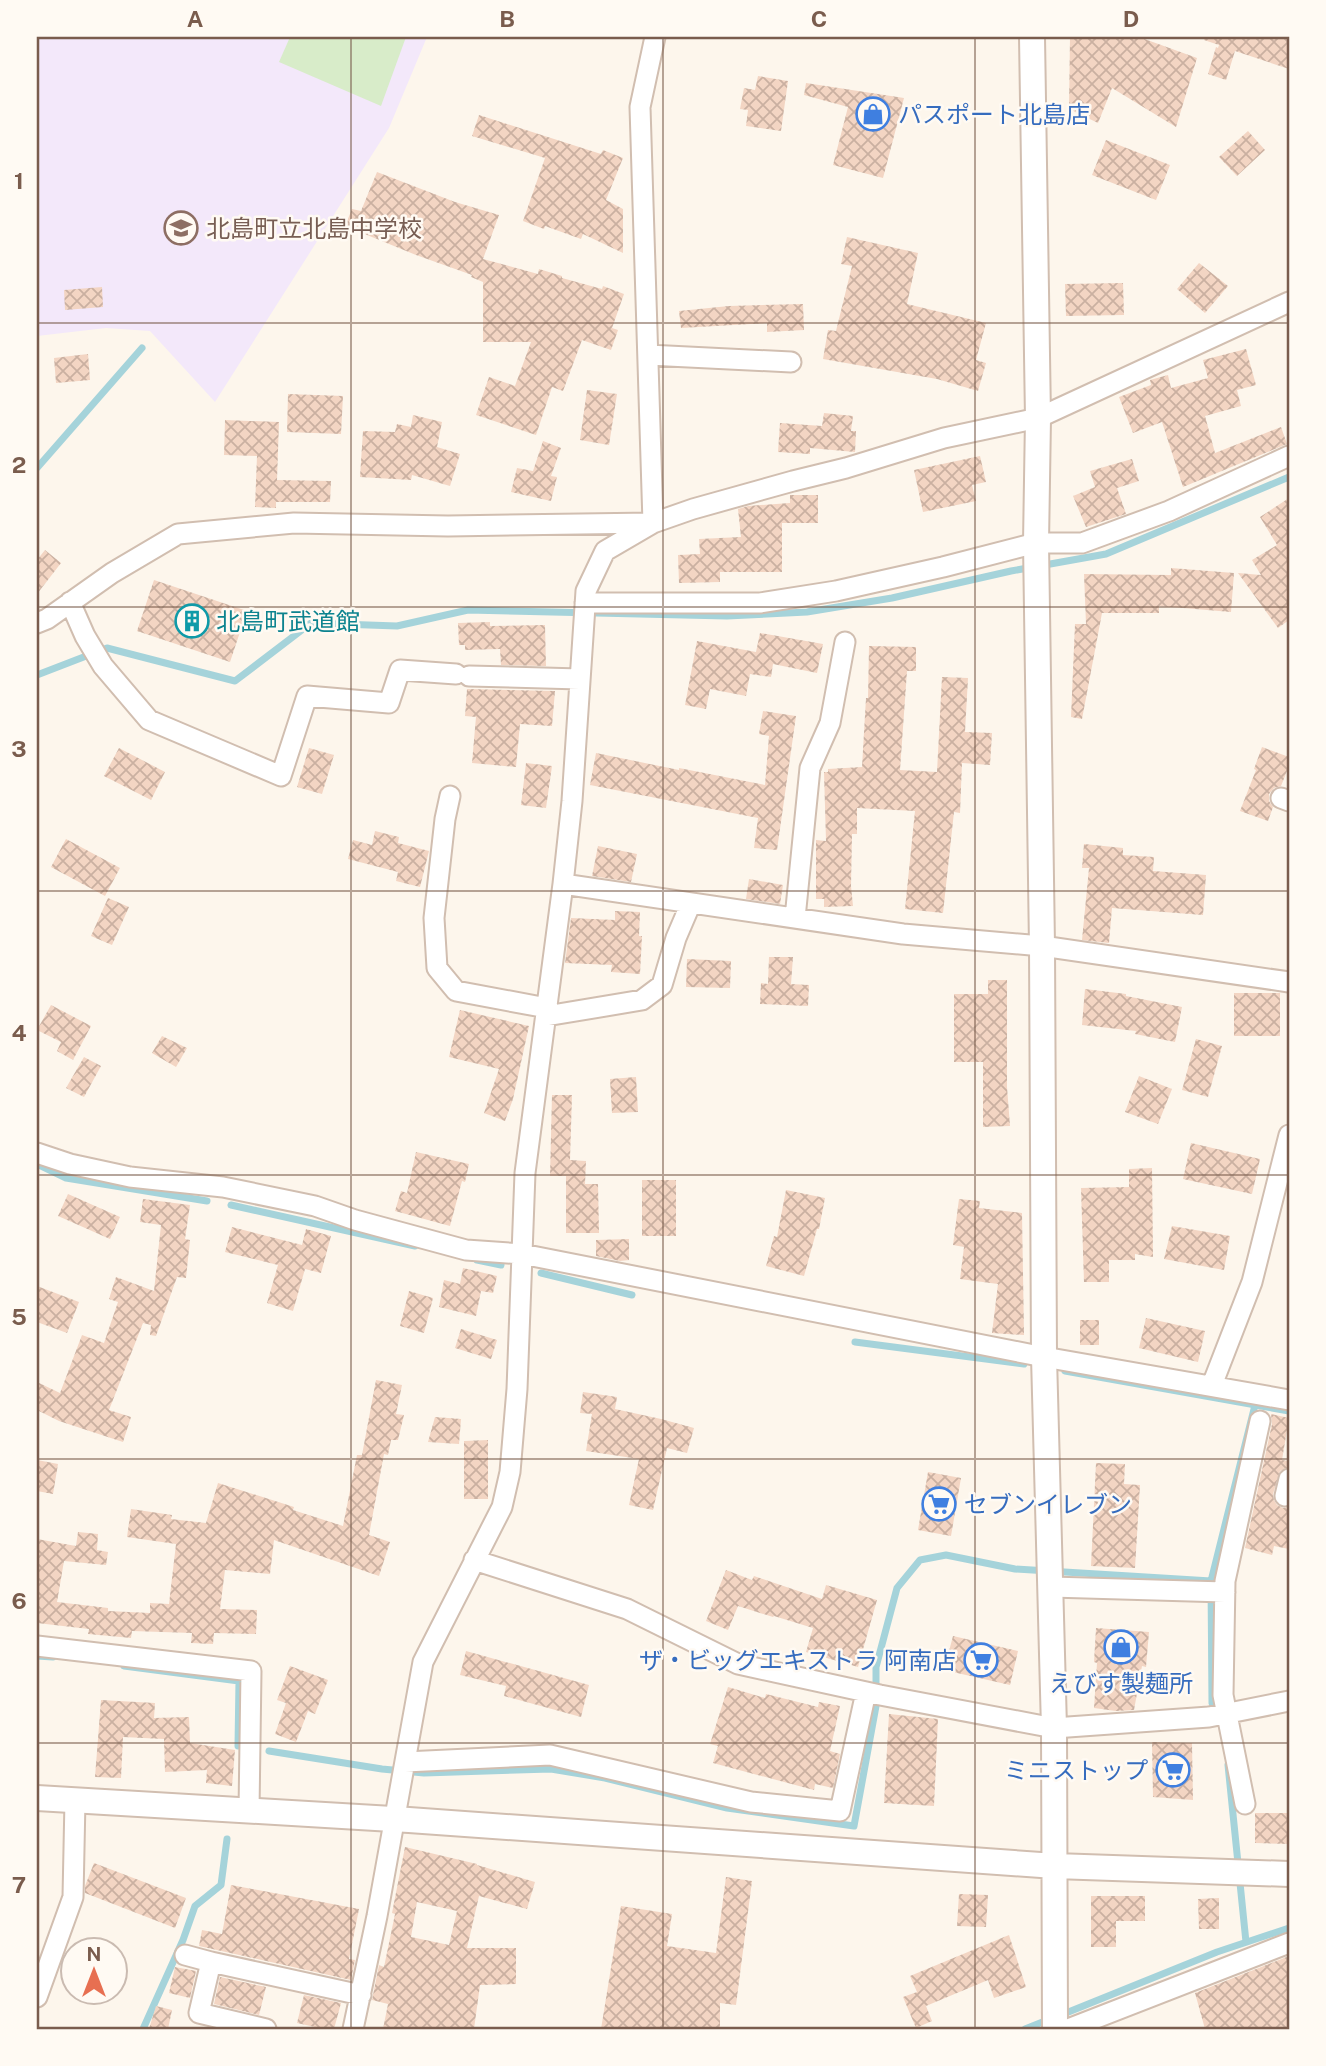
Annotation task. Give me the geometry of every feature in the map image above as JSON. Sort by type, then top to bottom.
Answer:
[{"type":"street","points":[[653,523],[640,107],[655,37]]},
{"type":"street","points":[[1032,37],[1038,418],[1036,559],[1044,1357],[1054,1728],[1056,2024],[1289,1943]]},
{"type":"street","points":[[353,2029],[424,1662],[502,1507],[510,1472],[517,1389],[525,1173],[564,884],[586,591],[605,551],[653,523],[693,509],[846,468],[944,438],[1038,418],[1289,302]]},
{"type":"street","points":[[648,355],[791,362]]},
{"type":"street","points":[[585,603],[760,603],[836,591],[943,567],[1036,559],[1169,511],[1289,456]]},
{"type":"street","points":[[37,623],[47,619],[112,573],[178,534],[294,523],[448,526],[653,523]]},
{"type":"street","points":[[70,602],[85,636],[103,666],[149,720],[281,776],[307,696],[389,704],[400,670],[580,679]]},
{"type":"street","points":[[795,918],[810,768],[830,723],[845,642]]},
{"type":"street","points":[[450,796],[444,820],[434,918],[437,968],[456,991],[547,1012],[642,1000],[662,985],[676,938],[691,903]]},
{"type":"street","points":[[564,884],[903,934],[1041,946],[1289,982]]},
{"type":"street","points":[[1212,1385],[1252,1282],[1289,1135]]},
{"type":"street","points":[[37,1153],[64,1163],[131,1177],[223,1187],[315,1206],[355,1220],[466,1250],[522,1254],[1044,1357],[1289,1399]]},
{"type":"street","points":[[1245,1804],[1223,1695],[1225,1581],[1260,1421]]},
{"type":"street","points":[[474,1560],[627,1609],[737,1664],[1054,1728],[1186,1719],[1289,1700]]},
{"type":"street","points":[[1050,1577],[1225,1592]]},
{"type":"street","points":[[37,1646],[251,1671],[249,1811]]},
{"type":"street","points":[[404,1769],[550,1755],[751,1801],[840,1811],[871,1693]]},
{"type":"street","points":[[37,1798],[395,1819],[1055,1866],[1289,1874]]},
{"type":"street","points":[[38,1990],[73,1897],[75,1800]]},
{"type":"street","points":[[185,1955],[361,1994]]},
{"type":"street","points":[[211,1962],[198,2021],[266,2029]]},
{"type":"shaded area","name":"北島町立北島中学校","points":[[37,37],[427,37],[389,128],[215,402],[150,331],[106,328],[37,336]]},
{"type":"green space","points":[[290,37],[406,37],[381,106],[279,62]]},
{"type":"building","points":[[1070,37],[1139,37],[1197,58],[1176,127],[1112,88],[1098,123],[1069,109]]},
{"type":"building","points":[[1204,37],[1289,37],[1289,69],[1235,51],[1226,80],[1208,74],[1219,45],[1204,40]]},
{"type":"building","points":[[758,76],[788,81],[781,131],[746,126],[748,110],[740,109],[744,88],[755,90]]},
{"type":"building","name":"パスポート北島店","points":[[806,83],[904,98],[883,178],[833,165],[848,107],[804,95]]},
{"type":"building","points":[[479,115],[601,154],[603,150],[623,158],[606,200],[623,209],[623,253],[583,234],[581,239],[523,221],[545,158],[472,136]]},
{"type":"building","points":[[1248,131],[1265,150],[1237,176],[1219,157]]},
{"type":"building","points":[[1106,140],[1170,165],[1156,200],[1092,175]]},
{"type":"building","points":[[377,172],[455,202],[499,215],[483,259],[538,274],[539,269],[562,278],[602,289],[603,286],[624,294],[612,328],[618,330],[611,350],[582,340],[563,391],[552,387],[536,435],[476,415],[489,377],[515,386],[531,342],[483,342],[483,282],[471,277],[472,275],[345,226],[352,209],[361,211]]},
{"type":"building","points":[[847,237],[918,253],[907,304],[986,323],[976,360],[986,363],[978,391],[937,379],[823,359],[828,330],[836,331],[852,266],[841,264]]},
{"type":"building","points":[[1199,263],[1228,286],[1205,313],[1177,289]]},
{"type":"building","points":[[1123,283],[1124,315],[1066,316],[1065,284]]},
{"type":"building","points":[[102,287],[103,307],[65,310],[64,290]]},
{"type":"building","points":[[803,304],[804,330],[767,332],[767,323],[681,328],[679,311],[729,306]]},
{"type":"building","points":[[1246,349],[1256,385],[1237,390],[1241,406],[1205,416],[1215,453],[1281,427],[1287,444],[1183,487],[1162,422],[1133,433],[1119,397],[1151,385],[1150,380],[1168,375],[1171,388],[1208,378],[1203,360]]},
{"type":"building","points":[[88,354],[90,380],[56,383],[54,358]]},
{"type":"building","points":[[587,390],[617,394],[609,445],[580,440]]},
{"type":"building","points":[[288,394],[343,396],[341,434],[287,432]]},
{"type":"building","points":[[824,413],[853,416],[851,431],[856,431],[855,452],[810,448],[810,454],[778,452],[780,423],[822,426]]},
{"type":"building","points":[[413,415],[442,422],[437,447],[460,454],[450,486],[412,475],[411,480],[360,477],[363,431],[395,432],[397,424],[411,427]]},
{"type":"building","points":[[225,420],[279,422],[277,480],[331,481],[330,502],[276,502],[276,508],[255,507],[257,456],[224,455]]},
{"type":"building","points":[[543,441],[561,448],[551,476],[557,477],[551,501],[511,492],[517,468],[533,471]]},
{"type":"building","points":[[980,456],[986,482],[972,485],[976,501],[923,512],[914,470]]},
{"type":"building","points":[[1132,459],[1139,481],[1117,488],[1126,514],[1086,527],[1073,496],[1095,487],[1090,471]]},
{"type":"building","points":[[790,495],[818,495],[818,523],[782,523],[782,572],[720,572],[720,582],[679,583],[678,555],[700,554],[699,539],[741,537],[738,509],[790,503]]},
{"type":"building","points":[[1289,498],[1289,620],[1278,628],[1238,573],[1261,575],[1252,560],[1277,545],[1260,517]]},
{"type":"building","points":[[45,550],[61,563],[37,594],[37,560]]},
{"type":"building","points":[[1171,568],[1234,573],[1231,612],[1159,606],[1159,613],[1102,613],[1082,719],[1071,717],[1075,624],[1086,624],[1084,574],[1171,575]]},
{"type":"building","name":"北島町武道館","points":[[154,580],[247,611],[230,662],[137,631]]},
{"type":"building","points":[[490,622],[490,626],[545,625],[546,666],[501,665],[500,649],[465,650],[465,645],[459,645],[458,623]]},
{"type":"building","points":[[760,633],[823,644],[817,673],[773,664],[771,677],[750,674],[746,696],[710,689],[706,709],[685,705],[697,641],[756,652]]},
{"type":"building","points":[[869,646],[916,647],[916,671],[907,671],[900,770],[937,772],[942,677],[968,678],[965,732],[992,733],[990,765],[962,763],[960,813],[954,812],[943,913],[905,909],[915,811],[857,808],[857,834],[852,834],[853,906],[824,907],[824,899],[816,899],[816,840],[826,841],[824,772],[828,772],[828,769],[862,767]]},
{"type":"building","points":[[467,689],[555,691],[552,726],[520,724],[516,767],[472,763],[476,717],[465,716]]},
{"type":"building","points":[[763,711],[796,716],[777,850],[754,848],[758,818],[590,785],[596,753],[765,785],[769,736],[759,734]]},
{"type":"building","points":[[1262,747],[1289,757],[1289,766],[1281,786],[1274,788],[1269,794],[1273,807],[1268,821],[1240,811]]},
{"type":"building","points":[[119,748],[165,772],[151,800],[104,776]]},
{"type":"building","points":[[309,748],[334,755],[322,794],[297,787]]},
{"type":"building","points":[[526,763],[552,766],[546,808],[521,805]]},
{"type":"building","points":[[375,831],[399,837],[398,843],[429,851],[420,887],[396,881],[398,872],[348,859],[353,840],[372,845]]},
{"type":"building","points":[[66,839],[120,868],[105,896],[51,867]]},
{"type":"building","points":[[1084,844],[1123,848],[1123,855],[1154,857],[1153,871],[1206,875],[1203,915],[1112,908],[1109,943],[1082,940],[1089,868],[1082,868]]},
{"type":"building","points":[[598,846],[637,854],[631,882],[592,876]]},
{"type":"building","points":[[749,879],[783,885],[780,904],[746,899]]},
{"type":"building","points":[[108,898],[129,907],[112,945],[91,936]]},
{"type":"building","points":[[615,911],[640,912],[640,974],[611,972],[612,965],[565,963],[571,918],[615,920]]},
{"type":"building","points":[[769,957],[793,957],[791,984],[809,985],[808,1006],[760,1004],[761,983],[768,984]]},
{"type":"building","points":[[687,959],[731,961],[730,988],[686,987]]},
{"type":"building","points":[[988,980],[1007,980],[1007,1087],[1010,1126],[983,1127],[983,1062],[954,1062],[954,994],[988,994]]},
{"type":"building","points":[[1085,989],[1126,994],[1182,1007],[1175,1042],[1135,1034],[1136,1031],[1082,1025]]},
{"type":"building","points":[[1234,993],[1280,993],[1280,1036],[1234,1036]]},
{"type":"building","points":[[51,1005],[91,1026],[73,1060],[57,1051],[61,1042],[37,1030]]},
{"type":"building","points":[[460,1010],[529,1026],[513,1099],[505,1121],[484,1113],[499,1069],[449,1057]]},
{"type":"building","points":[[162,1036],[187,1048],[176,1067],[152,1053]]},
{"type":"building","points":[[1196,1039],[1222,1046],[1208,1097],[1182,1090]]},
{"type":"building","points":[[84,1057],[101,1066],[84,1097],[66,1088]]},
{"type":"building","points":[[1139,1076],[1172,1089],[1158,1124],[1125,1112]]},
{"type":"building","points":[[636,1077],[638,1112],[612,1113],[610,1079]]},
{"type":"building","points":[[552,1095],[572,1095],[570,1160],[586,1161],[585,1184],[598,1184],[599,1233],[566,1233],[566,1176],[550,1176]]},
{"type":"building","points":[[1191,1143],[1260,1159],[1252,1194],[1183,1179]]},
{"type":"building","points":[[416,1152],[469,1164],[450,1226],[395,1211],[401,1191],[407,1193]]},
{"type":"building","points":[[1152,1168],[1153,1257],[1135,1254],[1135,1260],[1109,1260],[1109,1282],[1084,1282],[1081,1188],[1129,1187],[1129,1169]]},
{"type":"building","points":[[642,1180],[676,1180],[676,1236],[642,1236]]},
{"type":"building","points":[[786,1190],[825,1198],[819,1229],[804,1276],[766,1266],[774,1236],[777,1237]]},
{"type":"building","points":[[68,1194],[120,1217],[110,1239],[58,1216]]},
{"type":"building","points":[[143,1199],[190,1205],[185,1239],[190,1240],[186,1278],[177,1277],[156,1336],[150,1335],[151,1325],[143,1323],[109,1410],[131,1417],[123,1442],[59,1421],[37,1410],[37,1382],[60,1393],[82,1335],[104,1343],[118,1302],[109,1299],[116,1277],[154,1291],[161,1225],[140,1222]]},
{"type":"building","points":[[959,1199],[980,1201],[979,1208],[1022,1213],[1024,1335],[992,1333],[998,1284],[960,1279],[964,1247],[953,1245]]},
{"type":"building","points":[[1172,1226],[1230,1236],[1224,1270],[1164,1259]]},
{"type":"building","points":[[232,1227],[302,1245],[306,1229],[331,1236],[321,1273],[305,1269],[293,1311],[267,1303],[278,1265],[225,1252]]},
{"type":"building","points":[[629,1239],[629,1260],[596,1256],[596,1240]]},
{"type":"building","points":[[463,1268],[497,1276],[493,1293],[481,1291],[476,1316],[439,1307],[444,1280],[460,1284]]},
{"type":"building","points":[[37,1286],[79,1302],[67,1333],[37,1322]]},
{"type":"building","points":[[409,1291],[433,1298],[424,1333],[400,1326]]},
{"type":"building","points":[[1146,1318],[1205,1331],[1198,1362],[1139,1348]]},
{"type":"building","points":[[1080,1320],[1099,1320],[1099,1345],[1080,1345]]},
{"type":"building","points":[[461,1329],[497,1340],[491,1359],[455,1348]]},
{"type":"building","points":[[376,1380],[402,1385],[396,1414],[404,1415],[398,1440],[391,1440],[388,1455],[384,1454],[369,1535],[390,1542],[379,1576],[274,1540],[270,1574],[225,1570],[220,1609],[257,1610],[256,1634],[214,1633],[213,1644],[191,1643],[192,1633],[132,1631],[131,1638],[88,1634],[89,1629],[37,1623],[37,1539],[76,1546],[78,1532],[98,1534],[97,1550],[108,1552],[106,1565],[64,1561],[57,1602],[108,1608],[108,1611],[150,1613],[150,1603],[169,1604],[176,1544],[127,1537],[131,1509],[172,1515],[171,1519],[206,1523],[218,1483],[343,1526],[357,1455],[362,1455]]},
{"type":"building","points":[[583,1392],[617,1397],[615,1409],[694,1428],[687,1453],[667,1448],[653,1510],[629,1505],[639,1459],[586,1451],[592,1414],[580,1413]]},
{"type":"building","points":[[1271,1414],[1289,1418],[1282,1460],[1289,1461],[1289,1467],[1280,1471],[1273,1494],[1277,1505],[1289,1507],[1289,1549],[1274,1546],[1272,1555],[1245,1548],[1272,1424]]},
{"type":"building","points":[[435,1417],[461,1419],[459,1444],[428,1442]]},
{"type":"building","points":[[488,1440],[488,1499],[464,1499],[464,1441]]},
{"type":"building","points":[[37,1460],[58,1464],[53,1494],[37,1491]]},
{"type":"building","points":[[1096,1463],[1125,1464],[1124,1484],[1140,1485],[1135,1568],[1091,1566]]},
{"type":"building","name":"セブンイレブン","points":[[928,1472],[961,1478],[951,1536],[918,1530]]},
{"type":"building","points":[[726,1570],[752,1580],[754,1576],[822,1599],[826,1585],[877,1600],[858,1667],[806,1652],[813,1628],[774,1616],[738,1606],[728,1630],[706,1621]]},
{"type":"building","points":[[1096,1628],[1149,1632],[1146,1667],[1142,1666],[1134,1710],[1094,1708]]},
{"type":"building","name":"ザ・ビッグエキストラ 阿南店","points":[[953,1636],[1018,1651],[1010,1685],[944,1670]]},
{"type":"building","points":[[466,1651],[589,1685],[581,1717],[504,1696],[506,1686],[460,1675]]},
{"type":"building","points":[[290,1666],[328,1680],[315,1714],[308,1711],[296,1742],[275,1734],[286,1703],[277,1700]]},
{"type":"building","points":[[728,1687],[765,1698],[766,1694],[818,1707],[819,1702],[840,1706],[830,1751],[840,1754],[833,1788],[815,1784],[814,1790],[713,1763],[718,1746],[710,1744]]},
{"type":"building","points":[[101,1700],[155,1703],[154,1718],[189,1717],[190,1743],[235,1750],[232,1786],[206,1783],[207,1770],[165,1772],[164,1739],[123,1737],[121,1778],[95,1777]]},
{"type":"building","points":[[889,1714],[938,1719],[934,1806],[884,1803]]},
{"type":"building","name":"ミニストップ","points":[[1152,1742],[1192,1743],[1193,1800],[1153,1797]]},
{"type":"building","points":[[1255,1813],[1289,1813],[1289,1844],[1255,1843]]},
{"type":"building","points":[[405,1847],[477,1864],[535,1882],[527,1909],[479,1896],[467,1948],[516,1948],[516,1984],[480,1985],[474,2029],[383,2029],[388,2004],[372,2000],[379,1965],[384,1967],[395,1914],[392,1913]],"holes":[[[417,1902],[457,1911],[449,1945],[411,1937]]]},
{"type":"building","points":[[94,1863],[186,1898],[175,1928],[85,1893]]},
{"type":"building","points":[[726,1877],[752,1881],[736,2005],[720,2003],[720,2029],[601,2029],[621,1906],[672,1914],[667,1946],[716,1953]]},
{"type":"building","points":[[231,1885],[359,1909],[349,1959],[355,1960],[351,1980],[199,1946],[202,1930],[222,1934]]},
{"type":"building","points":[[959,1894],[988,1895],[986,1927],[957,1926]]},
{"type":"building","points":[[1091,1896],[1145,1896],[1145,1921],[1116,1921],[1116,1947],[1091,1947]]},
{"type":"building","points":[[1219,1898],[1219,1929],[1199,1929],[1198,1899]]},
{"type":"building","points":[[1009,1935],[1026,1987],[994,1998],[988,1980],[926,2006],[932,2021],[916,2028],[903,1997],[917,1992],[910,1976]]},
{"type":"building","points":[[1289,1956],[1289,2029],[1205,2029],[1195,1993]]},
{"type":"building","points":[[175,1967],[196,1971],[190,1998],[169,1993]]},
{"type":"building","points":[[220,1977],[266,1987],[259,2015],[214,2004]]},
{"type":"building","points":[[304,1995],[341,2003],[334,2029],[297,2023]]},
{"type":"building","points":[[156,2006],[172,2010],[168,2029],[149,2029]]},
{"type":"waterway","points":[[37,468],[142,348]]},
{"type":"waterway","points":[[37,675],[107,648],[235,681],[311,623],[397,626],[468,610],[727,616],[807,612],[892,598],[1011,571],[1106,554],[1289,477]]},
{"type":"waterway","points":[[37,1164],[66,1178],[207,1201]]},
{"type":"waterway","points":[[231,1205],[415,1246]]},
{"type":"waterway","points":[[477,1260],[501,1265]]},
{"type":"waterway","points":[[541,1273],[632,1295]]},
{"type":"waterway","points":[[855,1342],[1024,1364]]},
{"type":"waterway","points":[[1065,1371],[1289,1411]]},
{"type":"waterway","points":[[1216,1713],[1212,1703],[1211,1581],[1255,1405]]},
{"type":"waterway","points":[[269,1751],[424,1773],[551,1769],[605,1778],[727,1808],[854,1826],[876,1706],[876,1667],[897,1588],[920,1560],[946,1555],[1015,1569],[1211,1581]]},
{"type":"waterway","points":[[37,1656],[53,1657]]},
{"type":"waterway","points":[[124,1666],[239,1681],[238,1746]]},
{"type":"waterway","points":[[1228,1765],[1246,1942]]},
{"type":"waterway","points":[[143,2029],[183,1940],[195,1906],[221,1885],[227,1839]]},
{"type":"waterway","points":[[1061,2015],[1217,1952],[1289,1928]]},
{"type":"waterway","points":[[1025,2029],[1050,2019]]},
{"type":"place","name":"パスポート北島店","points":[[873,114]]},
{"type":"place","name":"北島町立北島中学校","points":[[181,228]]},
{"type":"place","name":"北島町武道館","points":[[192,621]]},
{"type":"place","name":"セブンイレブン","points":[[939,1504]]},
{"type":"place","name":"えびす製麺所","points":[[1121,1647]]},
{"type":"place","name":"ザ・ビッグエキストラ 阿南店","points":[[981,1660]]},
{"type":"place","name":"ミニストップ","points":[[1173,1770]]}]
